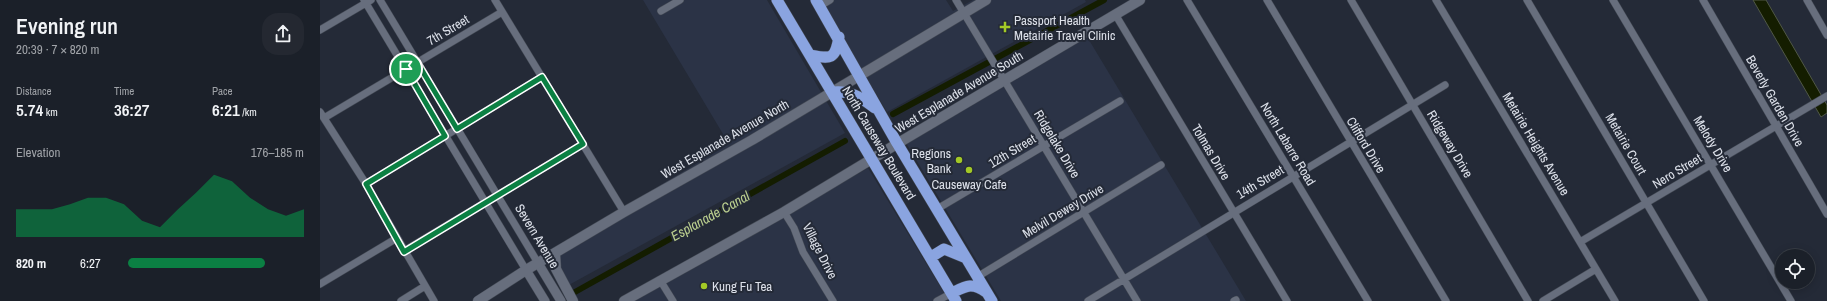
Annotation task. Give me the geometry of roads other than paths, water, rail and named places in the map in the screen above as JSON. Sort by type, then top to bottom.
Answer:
[{"type":"highway","name":"North Causeway Boulevard","points":[[777,0],[954,297]]},
{"type":"highway","name":"North Causeway Boulevard","points":[[818,3],[839,37],[897,143],[990,297]]},
{"type":"highway","points":[[810,55],[825,58],[832,57],[837,52],[839,37]]},
{"type":"highway","points":[[832,92],[848,91],[855,94],[878,110]]},
{"type":"highway","points":[[931,257],[944,250],[966,258]]},
{"type":"highway","points":[[954,297],[966,286],[973,286],[980,288],[990,297]]},
{"type":"main road","name":"West Esplanade Avenue North","points":[[478,301],[526,270],[624,212],[745,144],[986,0]]},
{"type":"main road","name":"West Esplanade Avenue South","points":[[624,301],[784,212],[897,143],[1001,76],[1140,0]]},
{"type":"main road","points":[[555,253],[556,269],[573,301]]},
{"type":"street","name":"Severn Avenue","points":[[380,0],[561,301]]},
{"type":"street","points":[[495,0],[624,212]]},
{"type":"street","points":[[661,11],[680,0]]},
{"type":"street","points":[[818,3],[830,0]]},
{"type":"street","name":"Ridgelake Drive","points":[[956,0],[1137,301]]},
{"type":"street","name":"North Labarre Road","points":[[1187,0],[1368,301]]},
{"type":"street","name":"Clifford Drive","points":[[1267,0],[1446,301]]},
{"type":"street","name":"Ridgeway Drive","points":[[1350,0],[1528,301]]},
{"type":"street","name":"Metairie Heights Avenue","points":[[1436,0],[1615,301]]},
{"type":"street","name":"Metairie Court","points":[[1527,0],[1704,301]]},
{"type":"street","name":"Melody Drive","points":[[1613,0],[1791,301]]},
{"type":"street","name":"Beverly Garden Drive","points":[[1703,0],[1827,214]]},
{"type":"street","points":[[1807,0],[1827,35]]},
{"type":"street","name":"Severn Avenue","points":[[367,1],[445,136],[545,301]]},
{"type":"street","points":[[320,30],[367,1]]},
{"type":"street","name":"7th Street","points":[[322,115],[406,69],[502,12]]},
{"type":"street","name":"Tolmas Drive","points":[[1115,14],[1287,301]]},
{"type":"street","points":[[366,184],[542,77]]},
{"type":"street","name":"14th Street","points":[[1088,301],[1445,85]]},
{"type":"street","name":"Nero Street","points":[[1580,242],[1827,96]]},
{"type":"street","name":"12th Street","points":[[937,209],[1120,101]]},
{"type":"street","points":[[322,115],[366,184],[404,252],[434,301]]},
{"type":"street","points":[[404,252],[583,144]]},
{"type":"street","name":"Melvil Dewey Drive","points":[[977,277],[1161,165]]},
{"type":"street","name":"Village Drive","points":[[784,212],[794,228],[804,252],[833,301]]},
{"type":"street","points":[[320,284],[396,238]]},
{"type":"street","points":[[1543,301],[1596,269]]},
{"type":"street","points":[[660,280],[673,301]]},
{"type":"street","points":[[400,301],[425,286]]},
{"type":"street","points":[[937,301],[954,297]]},
{"type":"waterway","name":"Esplanade Canal","points":[[893,114],[1104,0]]},
{"type":"waterway","name":"Esplanade Canal","points":[[575,292],[845,141]]},
{"type":"place","name":"Passport Health Metairie Travel Clinic","points":[[1005,27]]},
{"type":"place","name":"Regions Bank","points":[[959,160]]},
{"type":"place","name":"Causeway Cafe","points":[[969,170]]},
{"type":"place","name":"Kung Fu Tea","points":[[704,286]]}]
